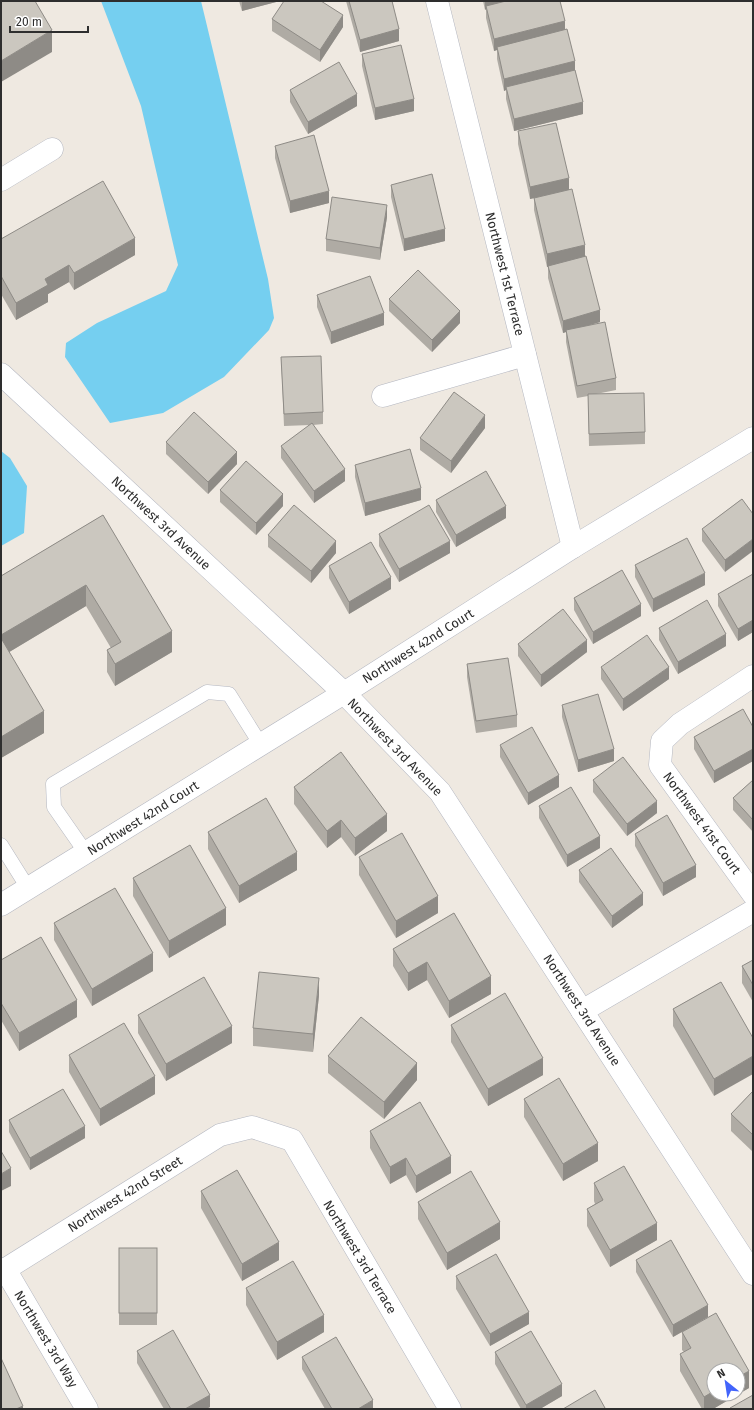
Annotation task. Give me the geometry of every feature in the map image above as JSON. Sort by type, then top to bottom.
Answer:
[{"type":"street","name":"Northwest 1st Terrace","points":[[437,1],[573,547]]},
{"type":"street","points":[[1,180],[52,149]]},
{"type":"street","points":[[383,396],[525,355]]},
{"type":"street","name":"Northwest 3rd Avenue","points":[[1,374],[344,694],[440,792],[752,1272]]},
{"type":"street","name":"Northwest 42nd Court","points":[[1,905],[344,694],[573,547],[753,438]]},
{"type":"street","name":"Northwest 41st Court","points":[[753,676],[680,724],[662,741],[660,765],[753,894]]},
{"type":"street","points":[[582,1011],[753,911]]},
{"type":"street","name":"Northwest 42nd Street","points":[[3,1270],[220,1135],[252,1127]]},
{"type":"street","name":"Northwest 3rd Terrace","points":[[252,1127],[292,1140],[450,1409]]},
{"type":"street","name":"Northwest 3rd Way","points":[[3,1270],[87,1409]]},
{"type":"lane","points":[[86,853],[54,807],[53,784],[206,692],[229,694],[261,745]]},
{"type":"lane","points":[[1,845],[28,888]]},
{"type":"water","points":[[101,1],[201,1],[268,279],[274,318],[269,330],[224,377],[163,413],[110,423],[65,357],[66,343],[97,323],[166,291],[178,265],[141,106]]},
{"type":"water","points":[[1,451],[10,458],[27,486],[24,533],[1,546]]},
{"type":"building","points":[[1,1],[35,1],[52,30],[1,61]]},
{"type":"building","points":[[284,1],[321,1],[343,15],[320,50],[272,19]]},
{"type":"building","points":[[349,1],[392,1],[399,29],[360,40]]},
{"type":"building","points":[[506,1],[560,1],[565,21],[494,39],[486,6]]},
{"type":"building","points":[[567,29],[575,61],[504,79],[497,47]]},
{"type":"building","points":[[401,45],[414,99],[375,108],[362,54]]},
{"type":"building","points":[[339,62],[357,94],[308,122],[290,90]]},
{"type":"building","points":[[575,70],[583,102],[514,119],[506,87]]},
{"type":"building","points":[[556,123],[569,178],[530,187],[518,131]]},
{"type":"building","points":[[314,135],[329,191],[290,201],[275,146]]},
{"type":"building","points":[[432,174],[445,229],[404,239],[391,185]]},
{"type":"building","points":[[103,181],[135,238],[74,273],[69,265],[45,279],[48,285],[16,303],[1,276],[1,239]]},
{"type":"building","points":[[572,189],[585,245],[547,254],[534,198]]},
{"type":"building","points":[[332,197],[387,205],[380,248],[326,239]]},
{"type":"building","points":[[586,256],[600,310],[563,321],[548,266]]},
{"type":"building","points":[[418,270],[460,311],[432,340],[389,299]]},
{"type":"building","points":[[370,276],[384,313],[331,332],[317,295]]},
{"type":"building","points":[[605,322],[616,378],[577,386],[566,330]]},
{"type":"building","points":[[321,356],[323,412],[284,414],[281,357]]},
{"type":"building","points":[[454,392],[485,415],[451,461],[420,438]]},
{"type":"building","points":[[644,393],[645,432],[589,434],[588,394]]},
{"type":"building","points":[[194,412],[237,452],[208,482],[166,442]]},
{"type":"building","points":[[312,423],[345,469],[314,491],[281,446]]},
{"type":"building","points":[[410,449],[421,488],[365,503],[355,465]]},
{"type":"building","points":[[246,461],[283,494],[256,523],[220,490]]},
{"type":"building","points":[[486,471],[506,506],[456,535],[436,500]]},
{"type":"building","points":[[742,499],[753,514],[753,539],[725,560],[702,529]]},
{"type":"building","points":[[294,505],[336,541],[311,571],[268,535]]},
{"type":"building","points":[[429,505],[450,541],[399,569],[379,534]]},
{"type":"building","points":[[103,515],[172,631],[115,664],[107,650],[121,642],[86,585],[1,635],[1,576]]},
{"type":"building","points":[[687,538],[705,573],[653,599],[635,565]]},
{"type":"building","points":[[371,542],[391,577],[349,602],[329,566]]},
{"type":"building","points":[[622,570],[641,604],[593,632],[574,598]]},
{"type":"building","points":[[753,574],[753,620],[738,629],[718,594]]},
{"type":"building","points":[[707,600],[726,634],[678,662],[659,628]]},
{"type":"building","points":[[563,609],[587,640],[541,675],[518,644]]},
{"type":"building","points":[[647,635],[669,667],[623,699],[601,667]]},
{"type":"building","points":[[1,638],[44,711],[1,737]]},
{"type":"building","points":[[508,658],[517,715],[476,721],[467,664]]},
{"type":"building","points":[[598,694],[614,749],[578,760],[562,705]]},
{"type":"building","points":[[743,709],[753,727],[753,749],[714,771],[694,737]]},
{"type":"building","points":[[532,727],[559,775],[528,793],[500,745]]},
{"type":"building","points":[[341,752],[387,814],[355,838],[341,820],[327,831],[294,787]]},
{"type":"building","points":[[623,757],[657,801],[627,824],[593,780]]},
{"type":"building","points":[[753,780],[753,820],[733,798]]},
{"type":"building","points":[[571,787],[600,836],[567,855],[539,806]]},
{"type":"building","points":[[266,798],[297,852],[239,886],[208,832]]},
{"type":"building","points":[[667,815],[696,865],[663,883],[635,834]]},
{"type":"building","points":[[402,833],[438,896],[396,921],[359,857]]},
{"type":"building","points":[[190,845],[226,908],[169,941],[133,878]]},
{"type":"building","points":[[611,848],[643,893],[612,916],[579,870]]},
{"type":"building","points":[[115,888],[153,953],[92,989],[54,923]]},
{"type":"building","points":[[454,913],[491,976],[449,1001],[427,962],[408,973],[393,949]]},
{"type":"building","points":[[41,937],[77,1000],[19,1033],[1,1003],[1,960]]},
{"type":"building","points":[[753,960],[753,985],[742,966]]},
{"type":"building","points":[[259,972],[319,978],[313,1034],[253,1028]]},
{"type":"building","points":[[204,977],[232,1026],[166,1064],[138,1015]]},
{"type":"building","points":[[721,982],[753,1038],[753,1056],[714,1079],[673,1009]]},
{"type":"building","points":[[505,993],[543,1058],[488,1089],[451,1025]]},
{"type":"building","points":[[361,1017],[417,1063],[384,1102],[328,1056]]},
{"type":"building","points":[[124,1023],[155,1076],[100,1109],[69,1055]]},
{"type":"building","points":[[559,1078],[598,1143],[563,1164],[524,1099]]},
{"type":"building","points":[[63,1089],[85,1126],[30,1158],[9,1120]]},
{"type":"building","points":[[753,1091],[753,1135],[731,1114]]},
{"type":"building","points":[[420,1102],[451,1156],[416,1176],[406,1158],[390,1167],[370,1131]]},
{"type":"building","points":[[1,1151],[11,1168],[1,1174]]},
{"type":"building","points":[[624,1166],[657,1223],[610,1250],[587,1209],[603,1200],[594,1183]]},
{"type":"building","points":[[237,1170],[279,1242],[242,1264],[201,1191]]},
{"type":"building","points":[[471,1171],[500,1222],[447,1253],[418,1202]]},
{"type":"building","points":[[671,1240],[708,1305],[673,1325],[636,1260]]},
{"type":"building","points":[[119,1248],[157,1248],[157,1313],[119,1313]]},
{"type":"building","points":[[496,1254],[529,1312],[490,1334],[456,1276]]},
{"type":"building","points":[[293,1261],[324,1315],[277,1342],[246,1288]]},
{"type":"building","points":[[716,1313],[744,1362],[706,1362],[706,1396],[704,1397],[680,1354],[691,1348],[682,1332]]},
{"type":"building","points":[[173,1330],[210,1395],[185,1409],[171,1409],[137,1351]]},
{"type":"building","points":[[531,1331],[562,1384],[526,1405],[495,1352]]},
{"type":"building","points":[[336,1337],[373,1400],[358,1409],[332,1409],[302,1357]]},
{"type":"building","points":[[1,1358],[23,1406],[16,1409],[1,1409]]},
{"type":"building","points":[[746,1366],[749,1371],[746,1373]]},
{"type":"building","points":[[595,1390],[605,1408],[563,1409]]},
{"type":"building","points":[[753,1395],[753,1409],[730,1409],[741,1402],[746,1402],[746,1399]]}]
